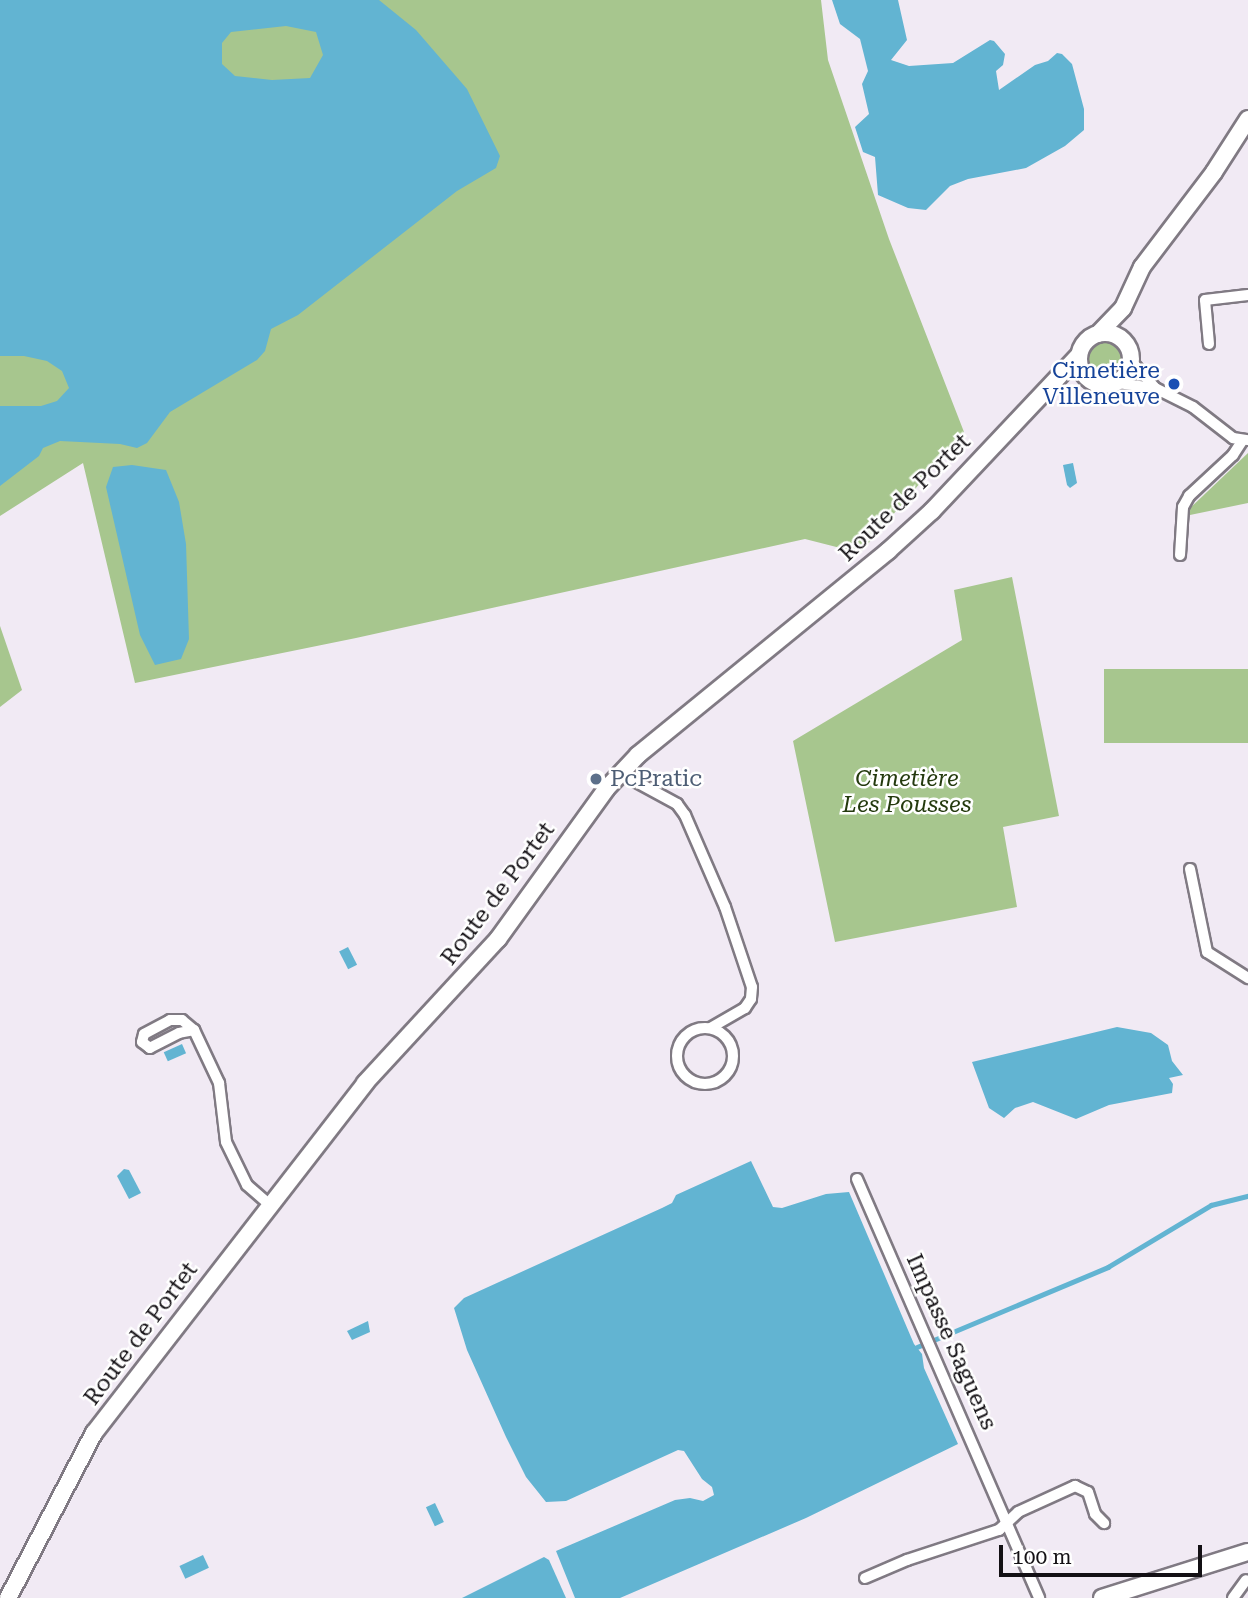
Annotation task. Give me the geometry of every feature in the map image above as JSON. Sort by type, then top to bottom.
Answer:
[{"type":"street","points":[[1091,382],[1081,371],[1078,356],[1085,342],[1098,334],[1123,308],[1142,267],[1214,172],[1248,119]]},
{"type":"street","points":[[1209,344],[1205,300],[1248,295]]},
{"type":"street","points":[[1123,308],[1125,342],[1131,361],[1155,388]]},
{"type":"street","points":[[1098,334],[1117,336],[1125,342]]},
{"type":"street","name":"Route de Portet","points":[[8,1598],[94,1433],[365,1083],[498,939],[620,773],[888,551],[932,511],[1078,356]]},
{"type":"street","points":[[1118,383],[1129,369],[1131,361]]},
{"type":"street","points":[[1057,381],[1091,382],[1104,386],[1118,383],[1155,388],[1193,407],[1233,438],[1245,441],[1189,496],[1183,507],[1180,555]]},
{"type":"street","points":[[620,773],[677,804],[685,815],[725,907],[751,988],[751,999],[746,1009],[711,1028],[691,1031],[678,1046],[676,1055],[681,1072],[696,1084],[717,1082],[725,1076],[733,1059],[729,1040],[711,1028]]},
{"type":"street","points":[[1190,869],[1207,952],[1248,978]]},
{"type":"street","points":[[194,1030],[219,1083],[226,1142],[247,1185],[270,1205]]},
{"type":"street","name":"Impasse Saguens","points":[[856,1179],[1039,1598]]},
{"type":"street","points":[[865,1578],[907,1560],[999,1530],[1018,1512],[1075,1486],[1088,1492],[1095,1514],[1104,1523]]},
{"type":"street","points":[[1102,1598],[1248,1552]]},
{"type":"street","points":[[1233,1598],[1246,1580]]},
{"type":"green space","points":[[0,0],[821,0],[828,60],[889,239],[964,432],[860,553],[805,539],[356,638],[135,683],[83,463],[0,516]]},
{"type":"green space","points":[[1104,339],[1118,345],[1124,359],[1118,373],[1104,379],[1090,373],[1084,359],[1090,345]]},
{"type":"green space","points":[[1248,453],[1248,503],[1190,515],[1188,510]]},
{"type":"green space","name":"Cimetière Les Pousses","points":[[1012,577],[1059,816],[1003,827],[1017,907],[835,942],[793,741],[962,640],[954,590]]},
{"type":"green space","points":[[0,626],[22,690],[0,707]]},
{"type":"green space","points":[[1104,669],[1248,669],[1248,743],[1104,743]]},
{"type":"water","points":[[0,0],[379,0],[416,30],[467,89],[500,156],[496,168],[457,191],[298,315],[271,329],[265,351],[257,360],[170,412],[147,443],[137,448],[120,444],[60,441],[43,448],[39,456],[0,486],[0,406],[41,406],[57,401],[69,388],[62,371],[47,361],[24,356],[0,356]],"holes":[[[286,26],[316,32],[323,55],[310,78],[272,80],[235,76],[222,64],[222,43],[231,32]]]},
{"type":"water","points":[[832,0],[898,0],[907,40],[891,60],[909,66],[953,63],[990,40],[994,41],[1005,54],[1003,65],[996,71],[999,90],[1035,65],[1048,61],[1057,53],[1062,54],[1072,64],[1084,109],[1084,130],[1065,146],[1026,168],[968,179],[950,186],[926,210],[908,208],[878,195],[875,157],[863,152],[855,127],[869,114],[862,84],[868,71],[860,39],[840,24]]},
{"type":"water","points":[[1073,463],[1077,483],[1070,488],[1063,465]]},
{"type":"water","points":[[132,465],[166,470],[179,502],[186,544],[189,639],[181,659],[155,665],[140,635],[106,487],[113,467]]},
{"type":"water","points":[[348,947],[357,965],[348,969],[339,952]]},
{"type":"water","points":[[1117,1027],[1151,1033],[1168,1045],[1172,1061],[1183,1075],[1169,1078],[1173,1084],[1172,1093],[1109,1105],[1076,1119],[1033,1102],[1015,1108],[1004,1118],[989,1108],[972,1062]]},
{"type":"water","points":[[182,1044],[186,1053],[168,1061],[164,1052]]},
{"type":"water","points":[[751,1161],[773,1207],[782,1208],[826,1194],[849,1192],[914,1344],[922,1354],[924,1368],[958,1444],[806,1518],[620,1598],[575,1598],[556,1551],[675,1500],[690,1498],[703,1501],[714,1495],[712,1487],[702,1479],[684,1451],[678,1450],[566,1501],[546,1502],[526,1477],[506,1437],[467,1350],[454,1308],[464,1298],[662,1208],[672,1203],[676,1195]]},
{"type":"water","points":[[124,1169],[129,1170],[141,1193],[129,1199],[117,1176]]},
{"type":"water","points":[[368,1321],[370,1332],[352,1340],[347,1331]]},
{"type":"water","points":[[435,1503],[444,1522],[435,1526],[426,1507]]},
{"type":"water","points":[[203,1555],[209,1568],[185,1579],[179,1566]]},
{"type":"water","points":[[544,1557],[549,1560],[566,1598],[462,1598]]},
{"type":"waterway","points":[[917,1347],[1108,1267],[1211,1205],[1248,1196]]},
{"type":"place","name":"Cimetière Villeneuve","points":[[1174,384]]},
{"type":"place","name":"PcPratic","points":[[596,779]]}]
